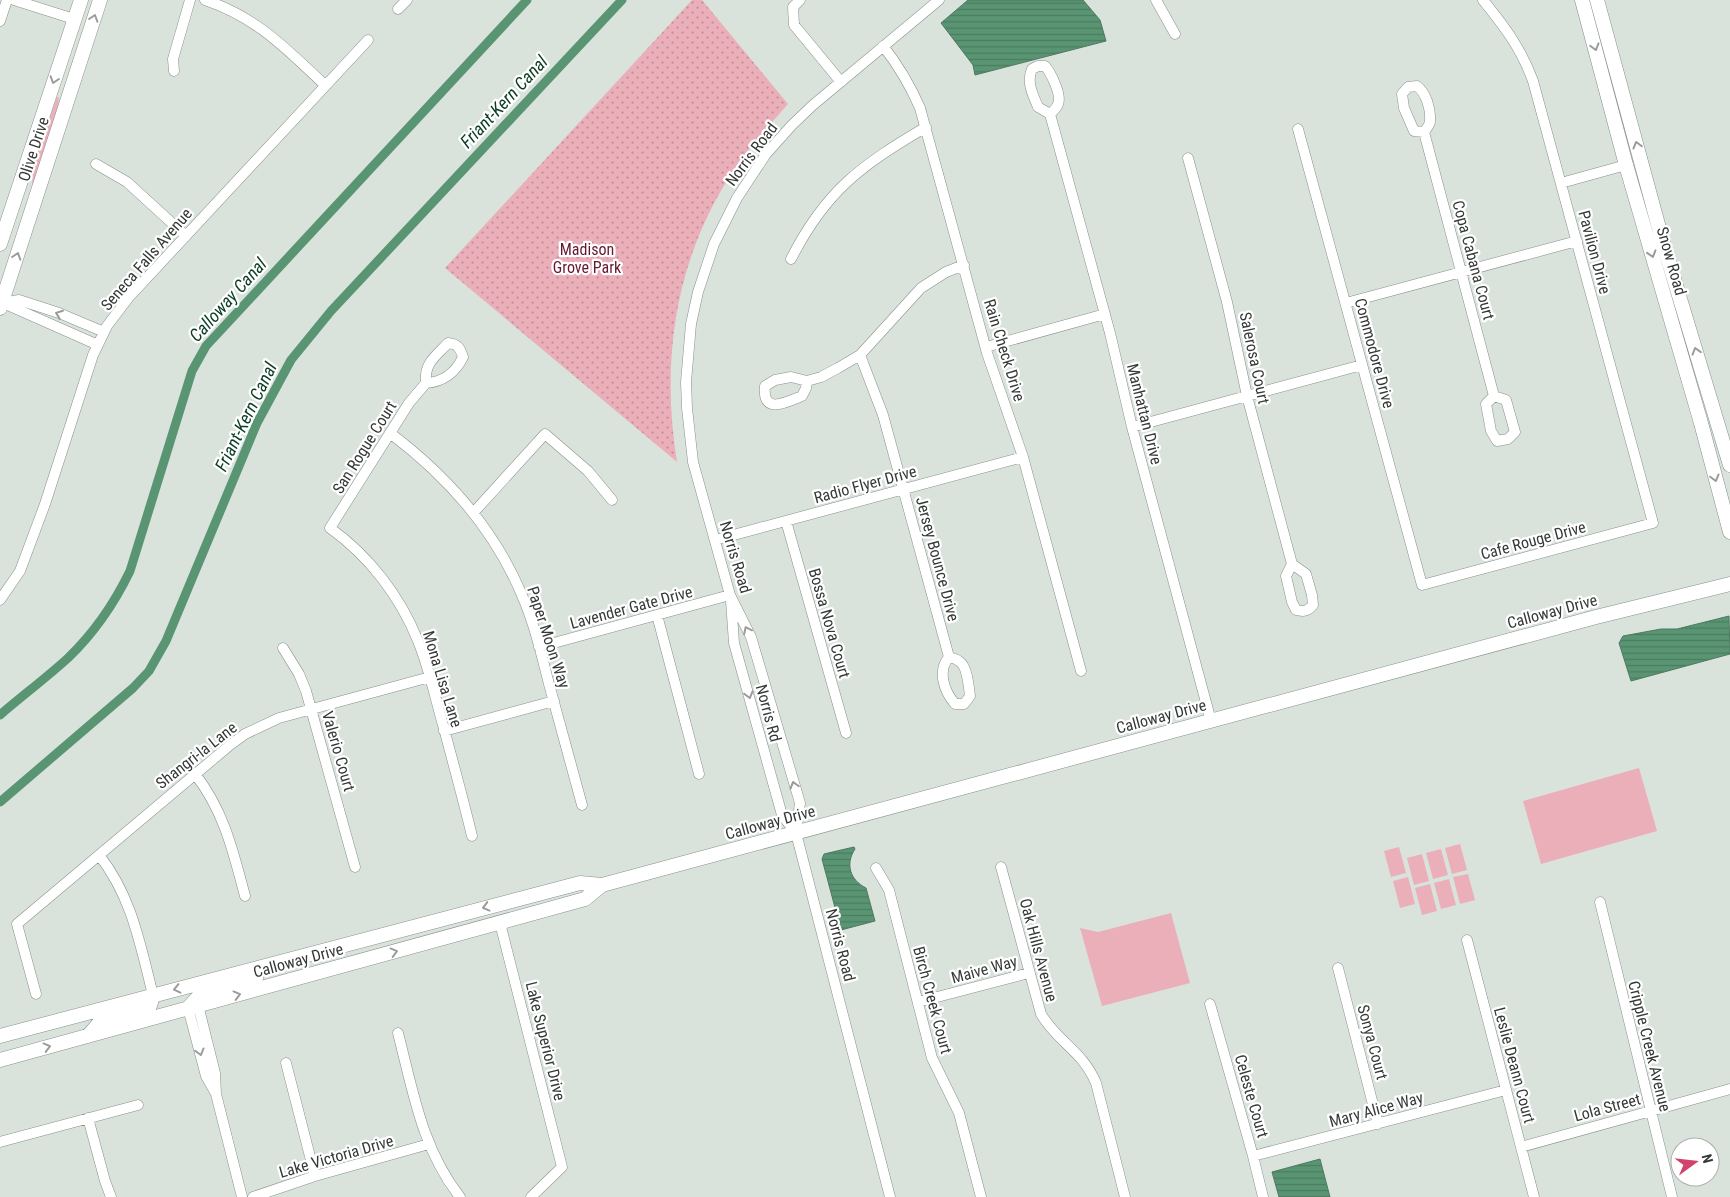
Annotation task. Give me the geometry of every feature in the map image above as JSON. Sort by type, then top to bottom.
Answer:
[{"type":"main road","name":"Olive Drive","points":[[0,244],[80,0]]},
{"type":"main road","name":"Olive Drive","points":[[1,304],[100,0]]},
{"type":"main road","name":"Snow Road","points":[[1582,0],[1611,78],[1728,459]]},
{"type":"main road","name":"Snow Road","points":[[1597,0],[1626,165],[1730,532]]},
{"type":"main road","points":[[72,86],[67,74],[79,31],[79,25],[74,19]]},
{"type":"main road","points":[[1626,165],[1634,168],[1639,173],[1656,230],[1662,239]]},
{"type":"main road","points":[[1685,369],[1696,379],[1715,444],[1728,459]]},
{"type":"main road","name":"Calloway Drive","points":[[0,1036],[572,885],[580,883],[602,885],[1596,617],[1730,584]]},
{"type":"main road","points":[[500,923],[510,912],[560,897],[572,885]]},
{"type":"main road","name":"Calloway Drive","points":[[0,1060],[585,899],[602,885]]},
{"type":"main road","points":[[193,1007],[201,994],[259,977],[274,964]]},
{"type":"main road","points":[[88,1036],[100,1022],[143,1010],[150,1006],[153,995]]},
{"type":"street","points":[[0,21],[7,0]]},
{"type":"street","points":[[14,0],[74,19]]},
{"type":"street","points":[[174,71],[173,59],[190,0]]},
{"type":"street","points":[[205,0],[229,9],[253,22],[269,34],[325,85]]},
{"type":"street","points":[[398,9],[407,0]]},
{"type":"street","points":[[800,0],[793,7],[794,25],[840,82]]},
{"type":"street","name":"Norris Road","points":[[890,1197],[796,833],[800,803],[751,636],[730,596],[693,462],[687,408],[688,349],[698,292],[712,250],[724,221],[751,175],[766,154],[792,125],[840,82],[939,0]]},
{"type":"street","points":[[1156,0],[1175,34]]},
{"type":"street","name":"Pavilion Drive","points":[[1483,0],[1507,29],[1526,63],[1533,81],[1653,523]]},
{"type":"street","name":"Seneca Falls Avenue","points":[[0,600],[20,571],[104,332],[129,297],[368,40]]},
{"type":"street","name":"Rain Check Drive","points":[[883,46],[900,68],[911,87],[926,127],[986,347],[1023,456],[1081,671]]},
{"type":"street","name":"Manhattan Drive","points":[[1050,114],[1105,314],[1132,427],[1211,720]]},
{"type":"street","points":[[791,258],[814,220],[841,186],[874,158],[926,127]]},
{"type":"street","name":"Commodore Drive","points":[[1298,129],[1422,585]]},
{"type":"street","name":"Copa Cabana Court","points":[[1424,132],[1494,396]]},
{"type":"street","name":"Salerosa Court","points":[[1188,158],[1227,302],[1247,396],[1292,564]]},
{"type":"street","points":[[96,164],[126,182],[186,236]]},
{"type":"street","points":[[1561,184],[1626,165]]},
{"type":"street","points":[[1346,304],[1576,241]]},
{"type":"street","points":[[807,381],[821,377],[860,355],[921,288],[946,272],[964,266]]},
{"type":"street","points":[[1,304],[19,300],[59,313],[104,332]]},
{"type":"street","points":[[1,304],[98,346]]},
{"type":"street","points":[[986,347],[1105,314]]},
{"type":"street","name":"Jersey Bounce Drive","points":[[860,355],[884,415],[949,657]]},
{"type":"street","points":[[1132,427],[1362,365]]},
{"type":"street","name":"San Rogue Court","points":[[330,528],[409,403],[426,384]]},
{"type":"street","name":"Paper Moon Way","points":[[390,433],[434,468],[474,512],[507,564],[521,593],[539,647],[582,805]]},
{"type":"street","points":[[474,512],[545,434],[588,471],[612,500]]},
{"type":"street","name":"Radio Flyer Drive","points":[[715,540],[1023,456]]},
{"type":"street","name":"Bossa Nova Court","points":[[786,521],[846,733]]},
{"type":"street","name":"Cafe Rouge Drive","points":[[1422,585],[1653,523]]},
{"type":"street","name":"Mona Lisa Lane","points":[[330,528],[354,547],[369,563],[399,603],[418,640],[430,677],[472,836]]},
{"type":"street","name":"Lavender Gate Drive","points":[[539,647],[730,596]]},
{"type":"street","name":"Norris Rd","points":[[730,596],[734,643],[782,815],[796,833]]},
{"type":"street","points":[[657,615],[699,774]]},
{"type":"street","name":"Valerio Court","points":[[283,648],[298,674],[312,709],[356,867]]},
{"type":"street","name":"Shangri-la Lane","points":[[36,994],[17,924],[230,744],[245,734],[279,718],[430,677]]},
{"type":"street","points":[[444,731],[554,701]]},
{"type":"street","points":[[194,774],[213,799],[221,816],[228,834],[245,896]]},
{"type":"street","points":[[99,855],[116,878],[131,913],[153,995]]},
{"type":"street","name":"Oak Hills Avenue","points":[[1001,867],[1036,1002],[1048,1027],[1075,1051],[1091,1071],[1096,1083],[1126,1197]]},
{"type":"street","name":"Birch Creek Court","points":[[876,868],[889,890],[932,1058],[959,1113],[981,1197]]},
{"type":"street","name":"Cripple Creek Avenue","points":[[1600,902],[1672,1197]]},
{"type":"street","name":"Lake Superior Drive","points":[[500,923],[562,1167],[531,1197]]},
{"type":"street","name":"Leslie Deann Court","points":[[1467,940],[1534,1197]]},
{"type":"street","name":"Sonya Court","points":[[1338,968],[1378,1124]]},
{"type":"street","name":"Maive Way","points":[[918,1002],[1029,973]]},
{"type":"street","name":"Celeste Court","points":[[1210,1004],[1253,1156],[1262,1197]]},
{"type":"street","points":[[193,1007],[206,1076],[216,1094],[242,1197]]},
{"type":"street","points":[[398,1032],[429,1144],[438,1164],[460,1197]]},
{"type":"street","points":[[286,1064],[315,1176]]},
{"type":"street","name":"Lola Street","points":[[1521,1147],[1730,1089]]},
{"type":"street","name":"Mary Alice Way","points":[[1253,1156],[1506,1090]]},
{"type":"street","points":[[0,1142],[138,1104]]},
{"type":"street","points":[[88,1118],[105,1181],[112,1197]]},
{"type":"street","name":"Lake Victoria Drive","points":[[253,1197],[315,1176],[429,1144]]},
{"type":"green space","name":"Madison Grove Park","points":[[692,0],[702,0],[788,104],[746,153],[723,188],[704,224],[690,261],[679,300],[673,340],[671,380],[672,421],[677,462],[445,268]]},
{"type":"green space","points":[[57,97],[59,98],[57,113],[34,190],[32,188],[33,167]]},
{"type":"green space","points":[[1639,768],[1657,831],[1541,864],[1523,801]]},
{"type":"green space","points":[[1460,844],[1467,870],[1452,874],[1445,848]]},
{"type":"green space","points":[[1399,847],[1406,873],[1391,877],[1384,851]]},
{"type":"green space","points":[[1441,849],[1448,875],[1433,879],[1426,853]]},
{"type":"green space","points":[[1422,854],[1429,881],[1414,885],[1407,858]]},
{"type":"green space","points":[[1468,874],[1475,900],[1460,904],[1453,877]]},
{"type":"green space","points":[[1408,877],[1415,904],[1400,908],[1393,881]]},
{"type":"green space","points":[[1449,879],[1456,905],[1441,909],[1434,883]]},
{"type":"green space","points":[[1430,884],[1437,911],[1422,915],[1415,888]]},
{"type":"green space","points":[[1171,913],[1190,983],[1102,1006],[1080,928],[1098,932]]},
{"type":"shaded area","points":[[968,0],[1083,0],[1100,20],[1106,41],[975,75],[973,65],[941,23]]},
{"type":"shaded area","points":[[1729,616],[1730,654],[1631,681],[1619,643],[1623,636],[1661,629],[1677,629]]},
{"type":"shaded area","points":[[854,847],[855,849],[850,860],[851,871],[856,881],[866,888],[875,921],[841,930],[822,859],[824,854]]},
{"type":"shaded area","points":[[1320,1159],[1330,1197],[1279,1197],[1272,1172]]},
{"type":"waterway","name":"Calloway Canal","points":[[0,715],[77,649],[103,617],[124,583],[130,571],[192,371],[206,346],[527,0]]},
{"type":"waterway","name":"Friant-Kern Canal","points":[[0,802],[133,688],[149,671],[166,641],[257,423],[291,360],[331,311],[622,0]]}]
